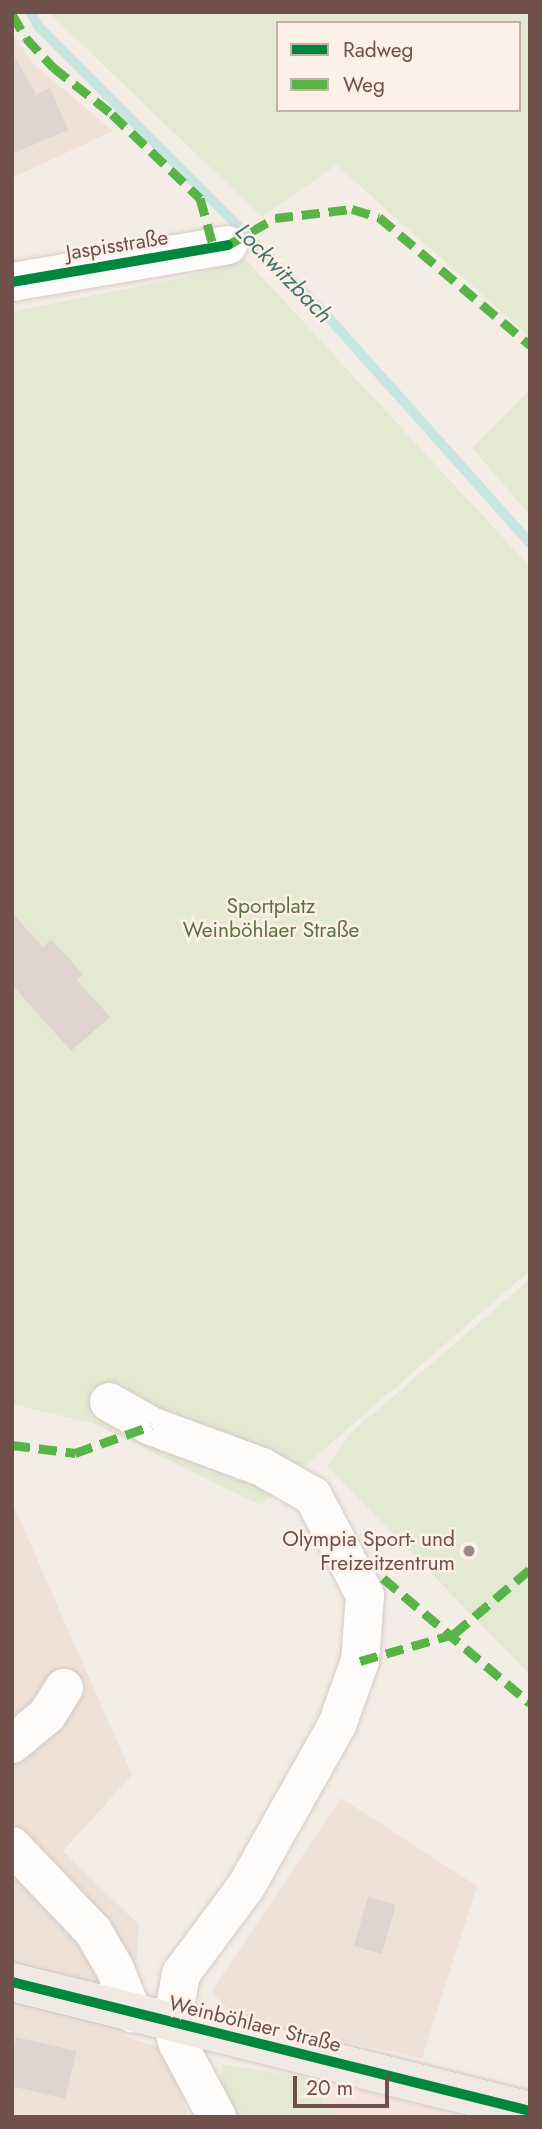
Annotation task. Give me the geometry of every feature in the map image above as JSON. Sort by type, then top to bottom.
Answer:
[{"type":"main road","name":"Weinböhlaer Straße","points":[[12,1982],[530,2111]]},
{"type":"street","name":"Jaspisstraße","points":[[12,282],[228,245]]},
{"type":"street","points":[[109,1402],[151,1426],[262,1467],[313,1496],[365,1595],[360,1661],[337,1725],[247,1885],[181,1974],[173,2024],[177,2042],[217,2117]]},
{"type":"street","points":[[12,1744],[47,1715],[64,1688]]},
{"type":"street","points":[[12,1846],[93,1931],[115,1969],[133,2014]]},
{"type":"shaded area","points":[[12,33],[34,64],[113,131],[12,178]]},
{"type":"shaded area","points":[[12,1502],[132,1775],[63,1851],[139,1925],[135,1981],[123,2036],[169,2050],[188,2117],[12,2117]]},
{"type":"shaded area","points":[[341,1798],[477,1886],[422,2058],[237,2019],[211,1992]]},
{"type":"shaded area","points":[[307,2078],[468,2117],[335,2117]]},
{"type":"green space","points":[[48,12],[530,12],[530,337],[336,165],[262,217]]},
{"type":"green space","name":"Sportplatz Weinböhlaer Straße","points":[[237,250],[530,567],[530,1270],[260,1505],[95,1424],[12,1404],[12,312],[203,273]]},
{"type":"green space","points":[[530,389],[530,515],[472,448]]},
{"type":"green space","name":"Olympia Sport- und Freizeitzentrum","points":[[530,1279],[530,1675],[327,1466],[352,1432]]},
{"type":"green space","points":[[223,2064],[307,2078],[335,2117],[230,2117],[217,2090]]},
{"type":"building","points":[[12,52],[36,94],[50,88],[68,130],[12,154]]},
{"type":"building","points":[[12,913],[43,947],[51,939],[83,974],[77,980],[110,1017],[71,1051],[12,985]]},
{"type":"building","points":[[368,1897],[396,1905],[382,1954],[354,1946]]},
{"type":"building","points":[[16,2037],[76,2051],[65,2099],[12,2086],[12,2054]]},
{"type":"waterway","name":"Lockwitzbach","points":[[30,12],[39,27],[320,308],[530,543]]},
{"type":"marked path","points":[[12,14],[26,38],[53,67],[112,114],[200,198],[214,249]]},
{"type":"marked path","points":[[228,245],[275,218],[352,209],[379,217],[530,345]]},
{"type":"marked path","points":[[12,1445],[75,1453],[151,1426]]},
{"type":"marked path","points":[[360,1661],[454,1634],[530,1569]]},
{"type":"marked path","points":[[383,1578],[530,1703]]},
{"type":"cycle path","points":[[12,282],[228,245]]},
{"type":"cycle path","points":[[12,1982],[530,2111]]},
{"type":"place","name":"Olympia Sport- und Freizeitzentrum","points":[[469,1551]]}]
